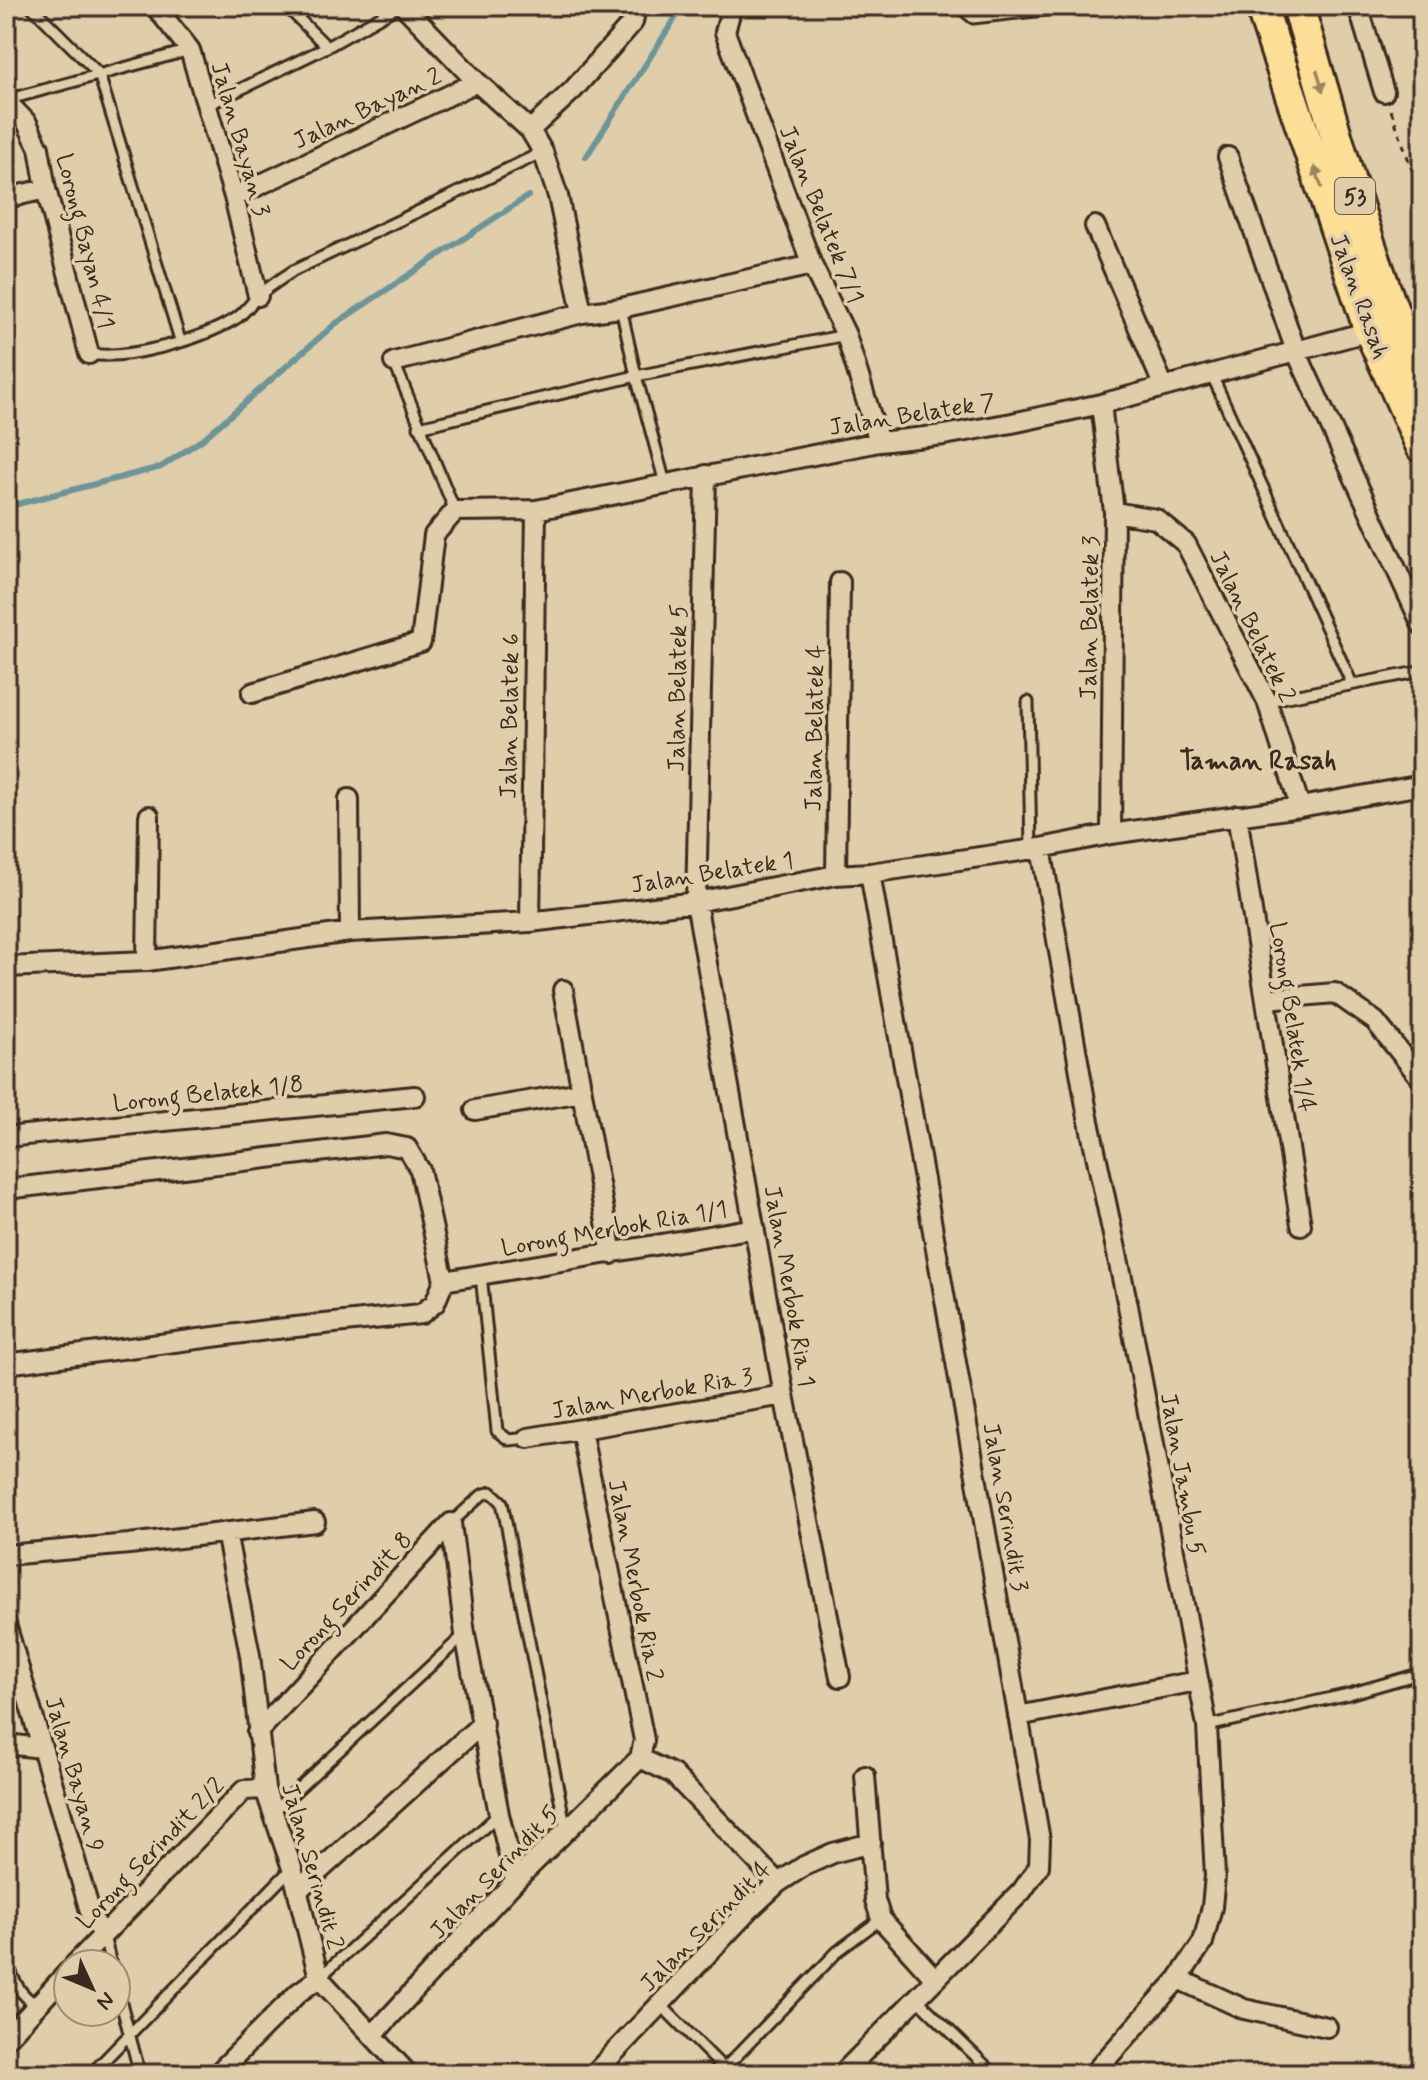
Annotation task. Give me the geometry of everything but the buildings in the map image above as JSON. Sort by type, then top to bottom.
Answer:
[{"type":"highway","name":"Jalan Rasah","points":[[1261,6],[1370,331],[1422,447]]},
{"type":"highway","name":"Jalan Rasah","points":[[1299,6],[1374,257],[1413,337],[1422,383]]},
{"type":"street","name":"Jalan Bayan 3","points":[[155,6],[190,50],[234,197],[258,296]]},
{"type":"street","points":[[402,6],[477,82],[530,130],[543,152],[558,196],[582,313]]},
{"type":"street","points":[[530,130],[573,90],[633,22],[636,6]]},
{"type":"street","name":"Jalan Belatek 7/1","points":[[732,6],[725,32],[812,265],[846,335],[879,442]]},
{"type":"street","points":[[1358,6],[1384,92]]},
{"type":"street","name":"Jalan Bayan 2","points":[[234,197],[477,82]]},
{"type":"street","name":"Lorong Bayan 4/1","points":[[6,101],[27,123],[39,148],[46,189],[89,354]]},
{"type":"street","points":[[1228,157],[1296,351],[1422,625]]},
{"type":"street","points":[[6,198],[46,189]]},
{"type":"street","points":[[1095,226],[1164,387]]},
{"type":"street","points":[[394,362],[582,313],[621,308],[812,265]]},
{"type":"street","name":"Jalan Belatek 7","points":[[455,511],[536,510],[879,442],[944,435],[1101,404],[1370,331]]},
{"type":"street","name":"Jalan Belatek 3","points":[[1101,404],[1114,512],[1111,834]]},
{"type":"street","name":"Jalan Belatek 5","points":[[696,902],[706,475]]},
{"type":"street","name":"Jalan Belatek 6","points":[[530,922],[536,510]]},
{"type":"street","points":[[252,693],[421,642],[434,535],[455,511]]},
{"type":"street","name":"Jalan Belatek 2","points":[[1114,512],[1156,519],[1186,544],[1267,701],[1300,807]]},
{"type":"street","name":"Jalan Belatek 4","points":[[836,875],[840,582]]},
{"type":"street","points":[[1422,785],[1422,792]]},
{"type":"street","name":"Jalan Belatek 1","points":[[6,967],[147,961],[350,932],[530,922],[696,902],[836,875],[870,873],[1036,848],[1422,785]]},
{"type":"street","points":[[349,799],[350,932]]},
{"type":"street","name":"Lorong Belatek 1/4","points":[[1237,815],[1301,1225]]},
{"type":"street","points":[[147,961],[149,816]]},
{"type":"street","name":"Jalan Jambu 5","points":[[1036,848],[1128,1306],[1207,1726],[1215,1876],[1212,1907],[1203,1942],[1178,1979],[1093,2074]]},
{"type":"street","name":"Jalan Serindit 3","points":[[842,2074],[1022,1891],[1039,1866],[1040,1840],[870,873]]},
{"type":"street","name":"Jalan Merbok Ria 1","points":[[696,902],[784,1395],[840,1677]]},
{"type":"street","points":[[563,990],[612,1254]]},
{"type":"street","points":[[1266,999],[1335,993],[1375,1021],[1422,1080]]},
{"type":"street","points":[[475,1110],[582,1092]]},
{"type":"street","name":"Lorong Belatek 1/8","points":[[6,1137],[415,1096]]},
{"type":"street","points":[[6,1189],[386,1144],[407,1148],[420,1170],[444,1281],[435,1303],[421,1314],[267,1330],[6,1364]]},
{"type":"street","name":"Lorong Merbok Ria 1/1","points":[[444,1281],[755,1228]]},
{"type":"street","name":"Jalan Merbok Ria 3","points":[[528,1438],[784,1395]]},
{"type":"street","name":"Jalan Merbok Ria 2","points":[[581,1430],[642,1749]]},
{"type":"street","points":[[6,1555],[315,1522]]},
{"type":"street","name":"Lorong Serindit 8","points":[[451,1523],[465,1634],[515,1881]]},
{"type":"street","name":"Lorong Serindit 8","points":[[257,1733],[451,1523]]},
{"type":"street","name":"Jalan Serindit 2","points":[[226,1532],[250,1655],[265,1789],[292,1868],[319,1978],[408,2074]]},
{"type":"street","name":"Jalan Bayan 9","points":[[6,1624],[11,1653],[92,1918],[103,1934]]},
{"type":"street","points":[[1018,1716],[1197,1681]]},
{"type":"street","points":[[298,1890],[483,1723]]},
{"type":"street","points":[[6,1744],[42,1748]]},
{"type":"street","points":[[642,1749],[673,1774],[778,1883]]},
{"type":"street","name":"Jalan Serindit 5","points":[[373,2035],[642,1749]]},
{"type":"street","points":[[865,1776],[875,1900],[881,1919],[935,1979]]},
{"type":"street","name":"Lorong Serindit 2/2","points":[[90,1948],[244,1790],[265,1789]]},
{"type":"street","name":"Jalan Serindit 4","points":[[594,2074],[778,1883],[804,1866],[833,1853],[871,1843]]},
{"type":"street","points":[[217,2074],[298,1993],[319,1978]]},
{"type":"street","points":[[1178,1979],[1244,2009],[1327,2027]]},
{"type":"street","points":[[6,2039],[52,1989]]},
{"type":"lane","points":[[31,6],[99,74],[180,340]]},
{"type":"lane","points":[[286,6],[327,47]]},
{"type":"lane","points":[[208,105],[327,47],[402,6]]},
{"type":"lane","points":[[958,6],[973,18],[1081,6]]},
{"type":"lane","points":[[6,101],[190,50]]},
{"type":"lane","points":[[89,354],[109,357],[141,351],[202,334],[238,318],[258,296],[293,271],[543,152]]},
{"type":"lane","points":[[621,308],[665,483]]},
{"type":"lane","points":[[419,427],[636,376],[846,335]]},
{"type":"lane","points":[[394,362],[455,511]]},
{"type":"lane","points":[[1211,373],[1352,684]]},
{"type":"lane","points":[[1267,701],[1422,671]]},
{"type":"lane","points":[[1028,702],[1036,848]]},
{"type":"lane","points":[[481,1275],[497,1431],[509,1440],[528,1438]]},
{"type":"lane","points":[[451,1523],[482,1495],[491,1492],[502,1502],[566,1830]]},
{"type":"lane","points":[[274,1811],[465,1634]]},
{"type":"lane","points":[[1207,1726],[1349,1694],[1422,1673]]},
{"type":"lane","points":[[319,1978],[499,1814]]},
{"type":"lane","points":[[91,2074],[292,1868]]},
{"type":"lane","points":[[660,2004],[724,2072],[838,1951],[881,1919]]},
{"type":"lane","points":[[103,1934],[107,1948]]},
{"type":"lane","points":[[6,1960],[16,1987],[25,1998],[37,2005]]},
{"type":"lane","points":[[917,1999],[994,2074]]},
{"type":"lane","points":[[127,2028],[140,2074]]},
{"type":"path","points":[[1384,92],[1422,198]]},
{"type":"waterway","points":[[586,157],[683,6]]},
{"type":"waterway","points":[[6,507],[161,467],[203,439],[335,324],[528,196]]},
{"type":"district","name":"Taman Rasah","points":[[1258,760]]}]
